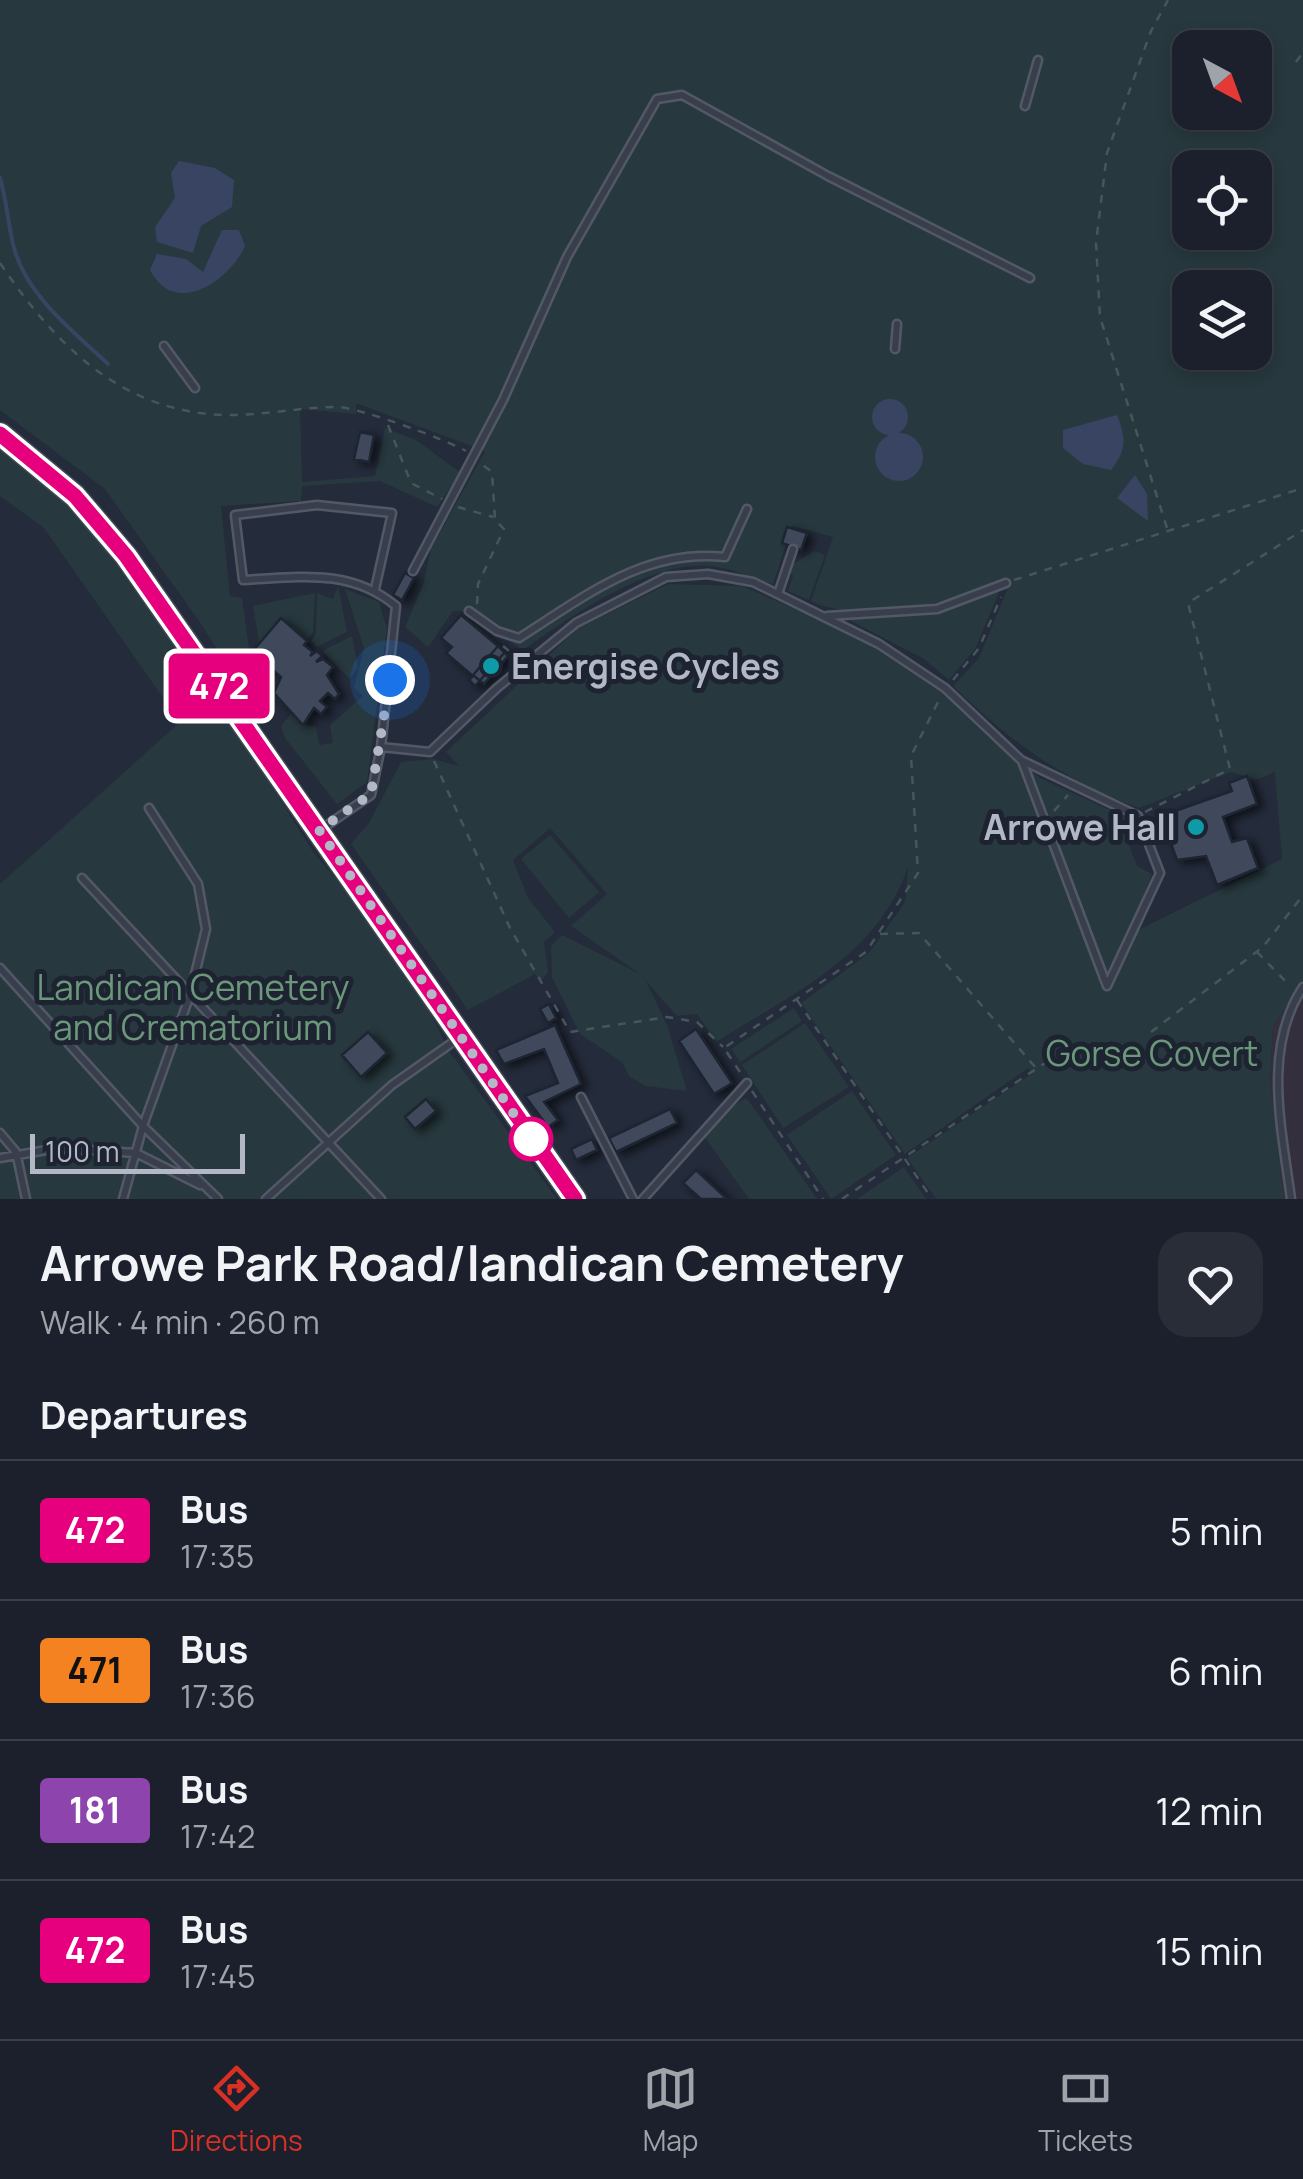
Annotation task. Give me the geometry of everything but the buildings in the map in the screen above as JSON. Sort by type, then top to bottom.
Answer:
[{"type":"main road","points":[[0,434],[101,524],[575,1199]]},
{"type":"lane","points":[[1025,106],[1038,60]]},
{"type":"lane","points":[[413,572],[568,258],[650,106],[667,94],[682,95],[828,176],[1030,278]]},
{"type":"lane","points":[[894,349],[897,324]]},
{"type":"lane","points":[[164,346],[195,388]]},
{"type":"lane","points":[[319,830],[371,794],[381,747],[396,606],[375,589],[329,574],[244,580],[235,515],[317,505],[392,514],[375,589]]},
{"type":"lane","points":[[473,614],[496,632],[519,638],[580,598],[644,565],[682,555],[724,557],[747,509]]},
{"type":"lane","points":[[778,594],[793,549]]},
{"type":"lane","points":[[381,747],[430,752],[576,623],[666,577],[708,574],[752,582],[826,616],[945,688],[1022,760],[1138,816],[1160,873],[1107,986],[1022,760]]},
{"type":"lane","points":[[826,616],[937,609],[1006,583]]},
{"type":"lane","points":[[124,1199],[143,1126],[190,994],[206,929],[198,884],[149,808]]},
{"type":"lane","points":[[82,878],[381,1199]]},
{"type":"lane","points":[[0,968],[143,1126],[217,1199]]},
{"type":"lane","points":[[1291,1199],[1278,1044],[1286,1017],[1301,990]]},
{"type":"lane","points":[[266,1199],[392,1085],[462,1036]]},
{"type":"lane","points":[[643,1199],[747,1083]]},
{"type":"lane","points":[[582,1097],[633,1199]]},
{"type":"lane","points":[[0,1133],[16,1152],[26,1199]]},
{"type":"lane","points":[[0,1158],[16,1152],[58,1148],[136,1153],[198,1183],[217,1199]]},
{"type":"path","points":[[1168,0],[1151,32],[1107,153],[1096,242],[1100,317],[1168,529]]},
{"type":"path","points":[[1296,62],[1303,52]]},
{"type":"path","points":[[0,264],[96,376],[166,407],[228,415],[342,407],[463,449],[492,472],[494,518]]},
{"type":"path","points":[[388,423],[410,482],[449,503],[494,518],[504,529],[478,584],[473,614]]},
{"type":"path","points":[[724,1048],[866,952],[918,873],[911,756],[945,688],[979,648],[1006,583],[1302,488],[1303,494]]},
{"type":"path","points":[[1138,816],[1230,769],[1188,602],[1303,530]]},
{"type":"path","points":[[501,644],[525,665]]},
{"type":"path","points":[[430,752],[510,928],[570,1032],[667,1017],[696,1022],[724,1048],[823,1199]]},
{"type":"path","points":[[1047,828],[1056,808],[1076,786]]},
{"type":"path","points":[[1151,1032],[1256,951],[1303,895]]},
{"type":"path","points":[[878,934],[919,933],[1036,1069]]},
{"type":"path","points":[[1256,951],[1301,990]]},
{"type":"path","points":[[796,999],[932,1199]]},
{"type":"path","points":[[842,1199],[1048,1061],[1140,1056]]},
{"type":"shaded area","points":[[1303,982],[1303,1199],[1281,1199],[1270,1082],[1273,1027]]},
{"type":"green space","name":"Gorse Covert","points":[[0,0],[1303,0],[1303,980],[1273,1027],[1270,1082],[1284,1199],[936,1199],[907,1158],[1033,1073],[1028,1068],[905,1154],[801,1003],[869,953],[905,902],[908,867],[894,898],[854,949],[802,989],[716,1042],[697,1014],[677,1016],[646,981],[667,1025],[687,1091],[645,1086],[629,1076],[622,1062],[580,1034],[552,977],[551,946],[562,935],[640,974],[571,926],[607,894],[550,828],[513,860],[528,898],[555,932],[544,942],[548,972],[542,980],[535,974],[468,1010],[351,844],[369,823],[401,762],[433,759],[459,766],[446,752],[577,629],[668,584],[742,586],[860,637],[939,689],[987,736],[1040,778],[1134,821],[1125,835],[1137,866],[1152,874],[1128,935],[1282,859],[1275,772],[1256,780],[1231,772],[1139,808],[1086,785],[1039,758],[953,686],[979,658],[1010,583],[910,608],[857,612],[833,608],[811,601],[833,537],[792,526],[773,584],[721,567],[689,566],[664,571],[613,593],[523,650],[463,611],[453,611],[428,647],[405,627],[423,585],[431,549],[485,451],[356,403],[356,414],[300,409],[302,482],[375,476],[385,428],[416,440],[461,473],[437,507],[380,481],[302,486],[301,501],[221,506],[230,596],[242,598],[258,714],[199,621],[105,489],[0,410]]},
{"type":"green space","name":"Landican Cemetery and Crematorium","points":[[0,449],[49,486],[103,546],[251,754],[314,853],[354,900],[428,1008],[449,1051],[557,1199],[0,1199],[0,884],[180,722],[44,528],[0,496]]},
{"type":"green space","points":[[814,551],[825,555],[809,600],[788,591],[793,576],[789,573],[790,566]]},
{"type":"green space","points":[[338,586],[347,632],[317,647],[311,641],[316,633],[317,593],[333,599]]},
{"type":"green space","points":[[1001,588],[975,649],[949,680],[924,659],[843,617],[937,611]]},
{"type":"green space","points":[[345,589],[379,602],[387,629],[367,782],[337,804],[285,738],[281,726],[291,714],[303,725],[316,727],[319,745],[333,743],[330,725],[363,696],[354,688],[364,648]]},
{"type":"green space","points":[[315,593],[313,632],[307,641],[281,618],[259,643],[253,606]]},
{"type":"green space","points":[[352,636],[358,667],[350,679],[322,651]]},
{"type":"green space","points":[[550,835],[599,892],[569,918],[521,859]]},
{"type":"green space","points":[[794,1008],[802,1021],[740,1062],[731,1049]]},
{"type":"green space","points":[[805,1023],[849,1087],[783,1128],[742,1065]]},
{"type":"green space","points":[[852,1091],[896,1155],[831,1199],[787,1135]]},
{"type":"green space","points":[[746,1098],[817,1199],[749,1199],[704,1136],[725,1111]]},
{"type":"green space","points":[[904,1167],[926,1199],[857,1199]]},
{"type":"water","points":[[179,161],[215,168],[234,180],[232,207],[201,226],[193,253],[157,242],[155,227],[175,198],[171,173]]},
{"type":"water","points":[[222,230],[239,230],[245,246],[227,271],[201,289],[173,292],[150,270],[157,254],[186,259],[203,272]]},
{"type":"water","points":[[890,399],[903,404],[908,417],[903,430],[890,435],[877,430],[872,417],[877,404]]},
{"type":"water","points":[[1117,415],[1123,444],[1111,470],[1083,464],[1063,448],[1063,430]]},
{"type":"water","points":[[899,433],[916,440],[923,457],[916,474],[899,481],[882,474],[875,457],[882,440]]},
{"type":"water","points":[[1135,475],[1147,494],[1148,521],[1117,498]]},
{"type":"waterway","points":[[0,178],[14,248],[29,282],[53,312],[108,364]]},
{"type":"bus line","name":"472","points":[[0,434],[75,496],[126,556],[575,1199]]},
{"type":"place","name":"Energise Cycles","points":[[491,666]]},
{"type":"place","name":"Arrowe Hall","points":[[1196,827]]},
{"type":"route","points":[[390,680],[371,794],[319,830],[531,1139]]}]
